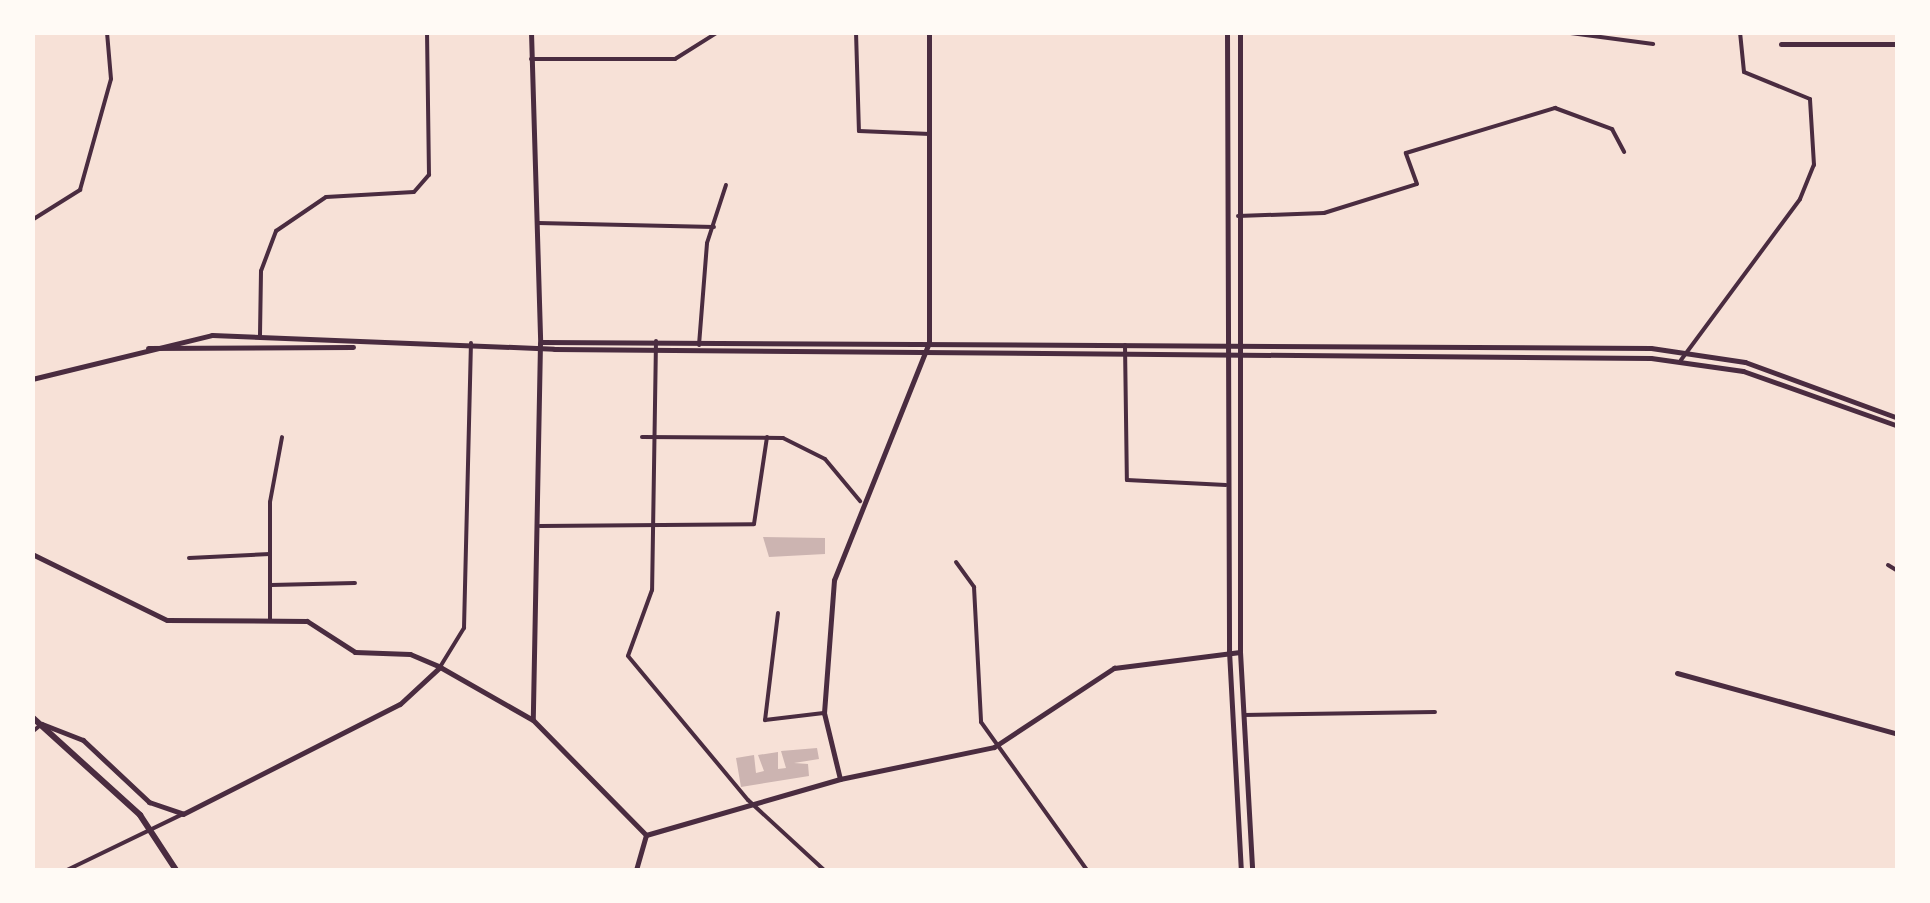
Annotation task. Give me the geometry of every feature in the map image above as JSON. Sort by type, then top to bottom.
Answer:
[{"type":"main road","points":[[530,32],[540,343],[540,526],[532,720]]},
{"type":"main road","points":[[840,778],[824,713],[834,580],[860,501],[929,342],[929,32]]},
{"type":"main road","points":[[1227,32],[1228,652],[1241,870]]},
{"type":"main road","points":[[1240,32],[1240,652],[1252,870]]},
{"type":"main road","points":[[1781,44],[1898,44]]},
{"type":"main road","points":[[32,379],[135,349],[260,335],[471,343],[698,340],[1688,351],[1898,418]]},
{"type":"main road","points":[[540,343],[924,354],[1681,360],[1743,371],[1898,426]]},
{"type":"main road","points":[[135,349],[353,347]]},
{"type":"main road","points":[[32,554],[166,620],[307,621],[356,652],[410,654],[440,667],[532,720],[646,835]]},
{"type":"main road","points":[[646,835],[748,800],[994,747],[1114,668],[1240,652]]},
{"type":"main road","points":[[42,724],[82,740],[150,802],[184,814],[400,704],[440,667]]},
{"type":"main road","points":[[1678,672],[1898,734]]},
{"type":"main road","points":[[32,717],[140,815],[176,870]]},
{"type":"main road","points":[[636,870],[646,835]]},
{"type":"street","points":[[32,220],[80,190],[110,79],[107,32]]},
{"type":"street","points":[[260,335],[261,271],[276,231],[326,197],[414,192],[428,175],[427,32]]},
{"type":"street","points":[[531,59],[675,59],[718,32]]},
{"type":"street","points":[[856,32],[859,131],[931,134]]},
{"type":"street","points":[[1563,32],[1654,44]]},
{"type":"street","points":[[1681,360],[1800,199],[1814,165],[1810,99],[1744,72],[1740,32]]},
{"type":"street","points":[[1238,216],[1324,212],[1417,184],[1406,152],[1555,108],[1612,129],[1624,152]]},
{"type":"street","points":[[700,350],[698,340],[714,227],[726,186]]},
{"type":"street","points":[[538,224],[714,227]]},
{"type":"street","points":[[656,341],[658,437],[652,590],[628,656],[748,800],[824,870]]},
{"type":"street","points":[[440,667],[464,628],[471,343]]},
{"type":"street","points":[[1125,344],[1128,480],[1226,485]]},
{"type":"street","points":[[642,437],[767,437],[810,446],[860,501]]},
{"type":"street","points":[[540,526],[655,531],[757,522],[767,437]]},
{"type":"street","points":[[270,620],[270,554],[282,438]]},
{"type":"street","points":[[189,558],[270,554]]},
{"type":"street","points":[[956,562],[974,587],[977,706],[994,747],[1087,870]]},
{"type":"street","points":[[1888,565],[1898,571]]},
{"type":"street","points":[[271,584],[355,583]]},
{"type":"street","points":[[778,613],[765,720],[824,713]]},
{"type":"street","points":[[1244,715],[1435,712]]},
{"type":"street","points":[[32,732],[42,724]]},
{"type":"street","points":[[67,870],[119,837],[184,814]]},
{"type":"building","points":[[763,537],[825,538],[825,554],[769,557]]},
{"type":"building","points":[[817,748],[819,759],[794,763],[808,764],[809,776],[741,787],[736,758],[754,755],[756,773],[764,771],[758,755],[778,752],[778,769],[786,768],[781,751]]}]
